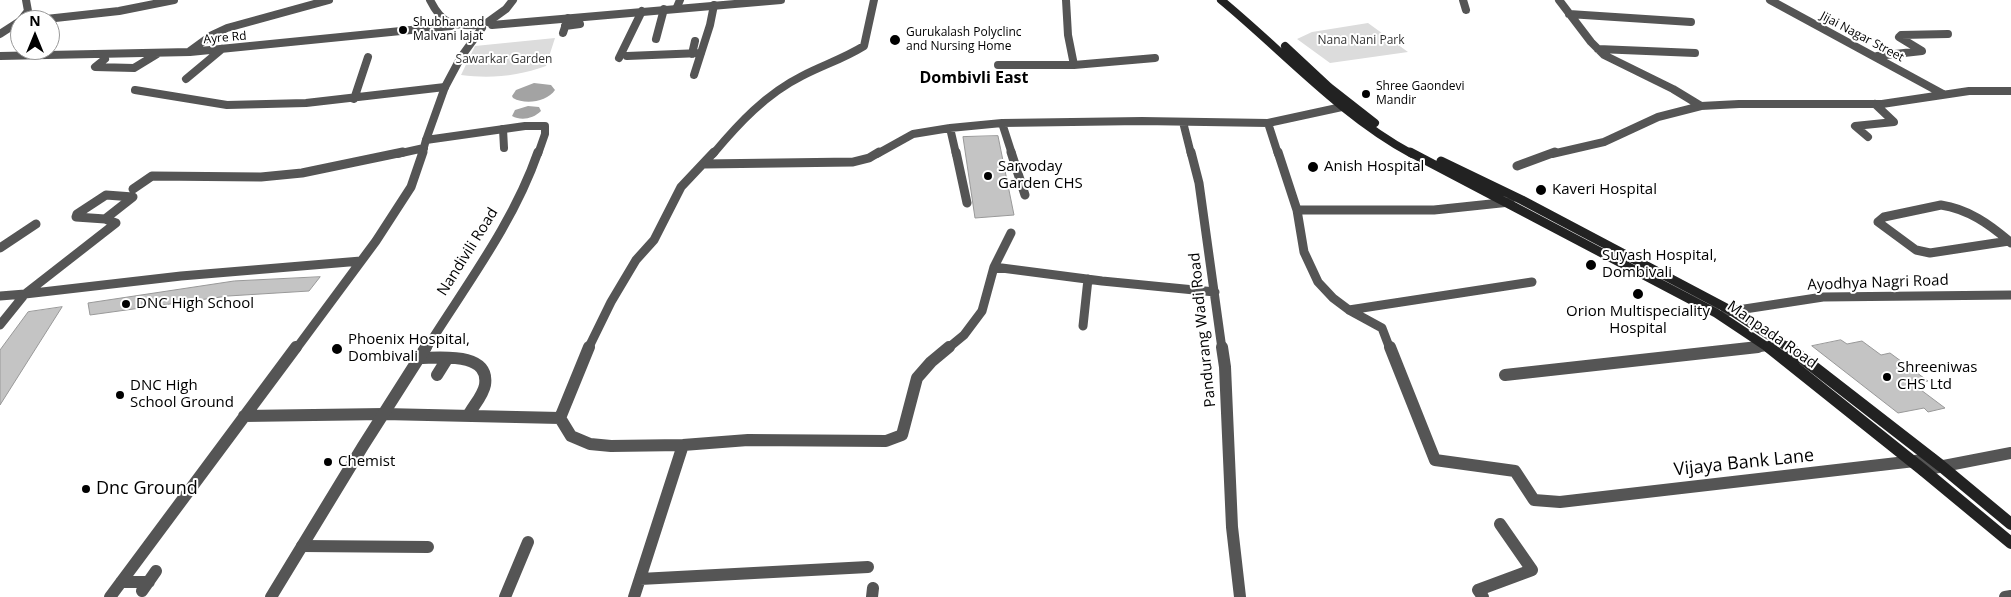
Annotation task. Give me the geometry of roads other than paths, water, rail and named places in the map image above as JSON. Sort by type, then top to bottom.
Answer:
[{"type":"main road","name":"Manpada Road","points":[[1221,0],[1394,144],[1522,200],[1583,234],[1730,310],[1784,345],[1936,462],[2011,524]]},
{"type":"main road","name":"Manpada Road","points":[[1231,0],[1347,106]]},
{"type":"main road","name":"Manpada Road","points":[[1436,162],[1571,238],[1716,313],[1768,347],[2011,544]]},
{"type":"main road","points":[[1627,267],[1636,261]]},
{"type":"street","points":[[60,18],[112,12],[174,0]]},
{"type":"street","points":[[190,52],[212,35],[227,28],[329,0]]},
{"type":"street","points":[[430,0],[437,16],[451,26]]},
{"type":"street","points":[[490,23],[513,0]]},
{"type":"street","points":[[677,7],[680,0]]},
{"type":"street","points":[[490,23],[781,0]]},
{"type":"street","points":[[560,418],[597,328],[636,260],[654,240],[682,187],[744,117],[760,104],[801,76],[845,58],[864,46],[874,0]]},
{"type":"street","points":[[1066,0],[1068,35],[1074,66]]},
{"type":"street","points":[[1463,0],[1466,10]]},
{"type":"street","points":[[1559,0],[1598,49],[1608,57],[1674,90],[1701,106]]},
{"type":"street","name":"Jijai Nagar Street","points":[[1770,0],[1800,18],[1877,56],[1943,94]]},
{"type":"street","points":[[694,74],[714,5]]},
{"type":"street","points":[[656,39],[664,8]]},
{"type":"street","points":[[619,58],[642,11]]},
{"type":"street","points":[[1569,14],[1691,22]]},
{"type":"street","points":[[563,33],[568,18]]},
{"type":"street","name":"Ayre Rd","points":[[0,56],[190,52],[451,26],[479,27],[490,23]]},
{"type":"street","points":[[565,26],[580,24]]},
{"type":"street","points":[[110,597],[361,261],[411,187],[445,87],[479,27]]},
{"type":"street","points":[[1877,56],[1922,51],[1899,37],[1901,35],[1948,34]]},
{"type":"street","points":[[692,54],[695,40]]},
{"type":"street","points":[[186,79],[222,49]]},
{"type":"street","points":[[1598,49],[1695,54]]},
{"type":"street","points":[[105,59],[95,67],[134,68],[158,53]]},
{"type":"street","points":[[627,56],[701,53]]},
{"type":"street","points":[[354,99],[368,57]]},
{"type":"street","points":[[998,65],[1074,66],[1155,58]]},
{"type":"street","points":[[135,90],[227,105],[306,103],[354,99],[445,87]]},
{"type":"street","points":[[1516,166],[1556,152],[1604,142],[1658,117],[1701,106],[1739,104],[1875,104],[1969,91],[2011,91]]},
{"type":"street","points":[[1868,137],[1855,126],[1894,122],[1875,104]]},
{"type":"street","points":[[704,164],[853,162],[869,158],[913,134],[1002,123],[1268,123],[1347,106]]},
{"type":"street","name":"Pandurang Wadi Road","points":[[1183,122],[1199,183],[1225,366],[1232,527],[1240,597]]},
{"type":"street","points":[[1002,123],[1025,195]]},
{"type":"street","points":[[1268,123],[1297,210],[1304,252],[1318,282],[1332,298],[1349,310],[1532,282]]},
{"type":"street","name":"Nandivili Road","points":[[133,189],[152,176],[261,177],[302,173],[425,144],[503,129],[545,126],[545,134],[530,176],[509,219],[419,358],[271,597]]},
{"type":"street","points":[[950,128],[967,203]]},
{"type":"street","points":[[503,129],[504,148]]},
{"type":"street","points":[[0,325],[25,294],[116,223],[113,220],[76,216],[106,195],[133,197],[105,219]]},
{"type":"street","points":[[1297,210],[1434,210],[1509,203],[1522,200]]},
{"type":"street","points":[[1941,205],[1957,207],[1982,221],[2010,242],[1930,253],[1916,250],[1878,222],[1884,217],[1941,205]]},
{"type":"street","points":[[0,248],[36,224]]},
{"type":"street","points":[[560,418],[571,436],[590,444],[612,446],[683,445],[748,440],[886,441],[902,435],[917,378],[931,362],[964,335],[982,311],[994,267],[1011,233]]},
{"type":"street","points":[[1571,238],[1583,234]]},
{"type":"street","points":[[0,296],[181,276],[361,261]]},
{"type":"street","points":[[994,267],[1215,292]]},
{"type":"street","points":[[1082,326],[1088,279]]},
{"type":"street","name":"Ayodhya Nagri Road","points":[[1716,313],[1823,297],[2011,295]]},
{"type":"street","name":"Vijaya Bank Lane","points":[[1349,310],[1382,328],[1435,460],[1515,470],[1534,500],[1560,502],[1912,462],[1936,462]]},
{"type":"street","points":[[1505,375],[1784,345]]},
{"type":"street","points":[[419,358],[471,360],[482,368],[485,384],[468,416]]},
{"type":"street","points":[[437,375],[447,359]]},
{"type":"street","points":[[244,416],[384,414],[560,418]]},
{"type":"street","points":[[634,597],[683,445]]},
{"type":"street","points":[[1922,470],[1936,462],[2011,454]]},
{"type":"street","points":[[1483,597],[1478,590],[1532,570],[1500,524]]},
{"type":"street","points":[[505,597],[528,542]]},
{"type":"street","points":[[302,546],[428,546]]},
{"type":"street","points":[[640,580],[868,568]]},
{"type":"street","points":[[121,582],[149,581]]},
{"type":"street","points":[[2005,597],[2011,596]]},
{"type":"place","name":"Shubhanand Malvani lajat","points":[[403,30]]},
{"type":"place","name":"Gurukalash Polyclinc and Nursing Home","points":[[895,40]]},
{"type":"place","name":"Shree Gaondevi Mandir","points":[[1366,94]]},
{"type":"place","name":"Anish Hospital","points":[[1313,167]]},
{"type":"place","name":"Sarvoday Garden CHS","points":[[988,176]]},
{"type":"place","name":"Kaveri Hospital","points":[[1541,190]]},
{"type":"place","name":"Suyash Hospital, Dombivali","points":[[1591,265]]},
{"type":"place","name":"Orion Multispeciality Hospital","points":[[1638,294]]},
{"type":"place","name":"DNC High School","points":[[126,304]]},
{"type":"place","name":"Phoenix Hospital, Dombivali","points":[[337,349]]},
{"type":"place","name":"Shreeniwas CHS Ltd","points":[[1887,377]]},
{"type":"place","name":"DNC High School Ground","points":[[120,395]]},
{"type":"place","name":"Chemist","points":[[328,462]]},
{"type":"place","name":"Dnc Ground","points":[[86,489]]},
{"type":"district","name":"Dombivli East","points":[[974,78]]},
{"type":"park label","name":"Nana Nani Park","points":[[1361,41]]},
{"type":"park label","name":"Sawarkar Garden","points":[[504,60]]}]
